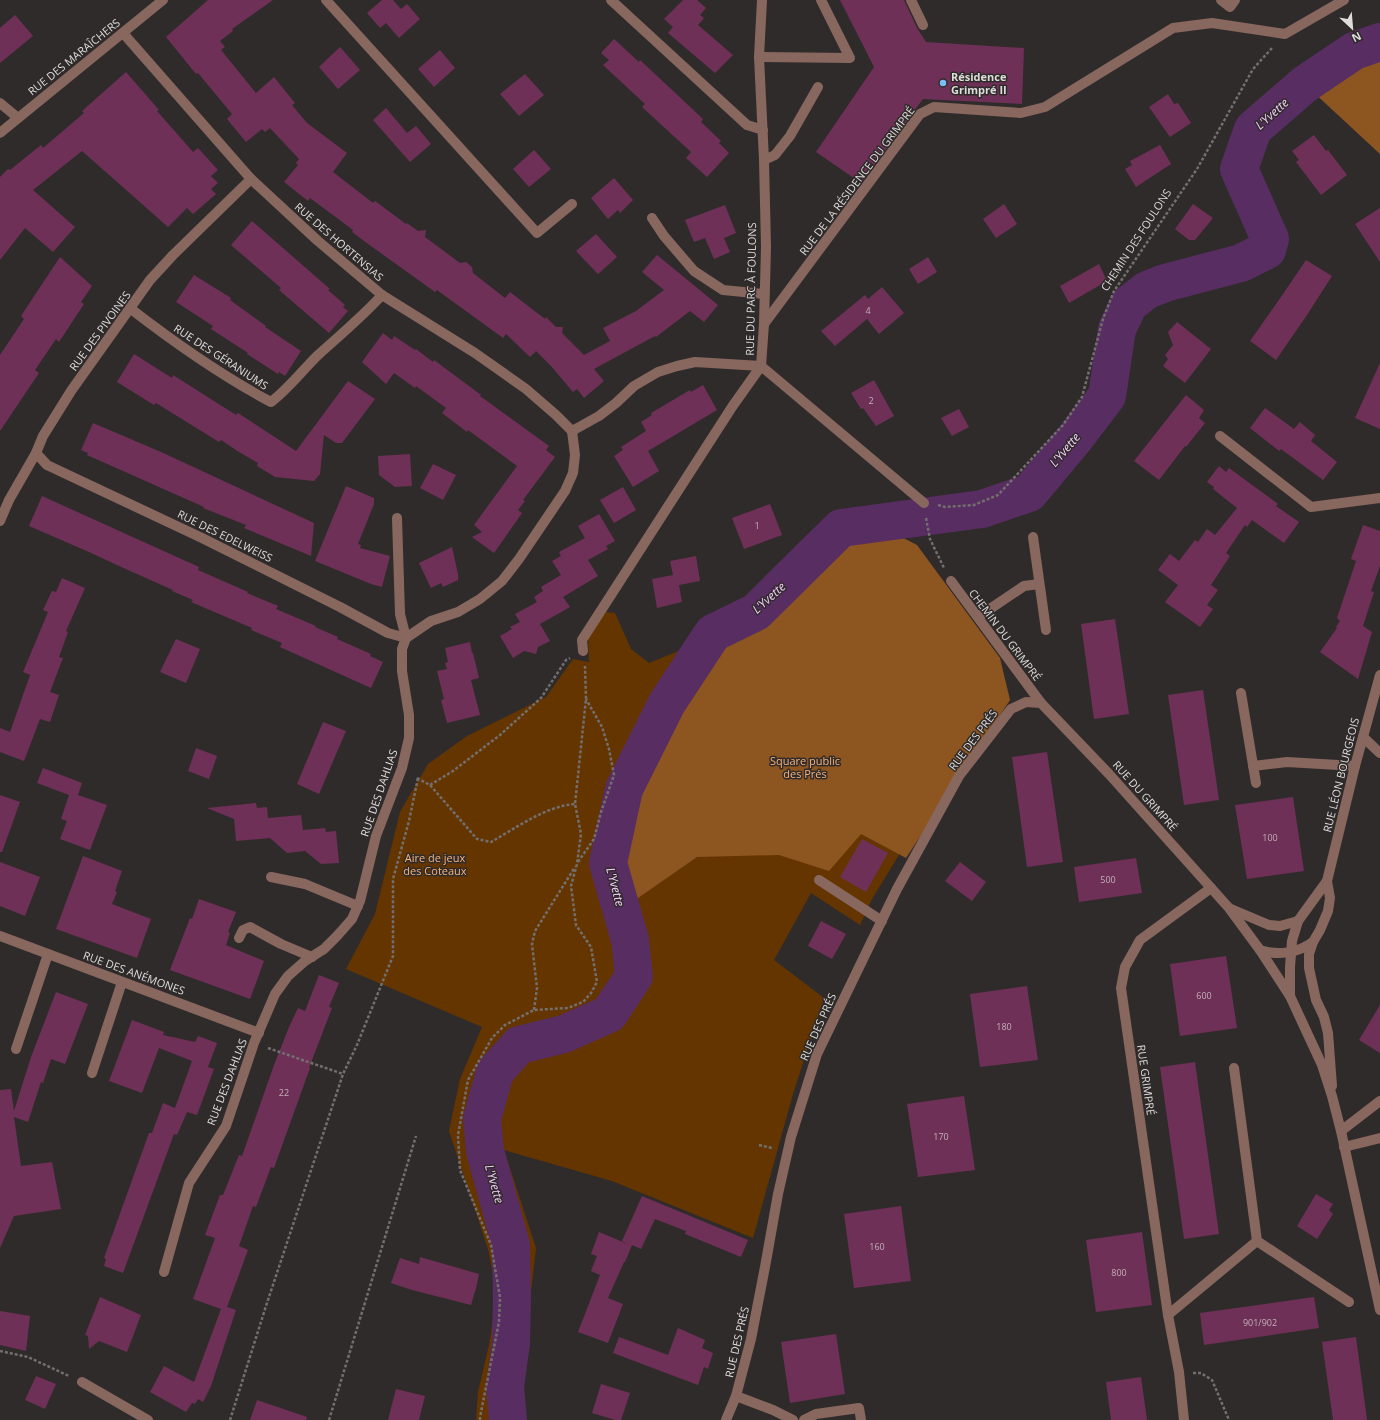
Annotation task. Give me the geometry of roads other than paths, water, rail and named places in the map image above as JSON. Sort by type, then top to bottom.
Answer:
[{"type":"street","name":"RUE DES MARAÎCHERS","points":[[0,133],[163,0]]},
{"type":"street","points":[[326,0],[537,233],[572,204]]},
{"type":"street","points":[[611,0],[747,125],[763,130]]},
{"type":"street","name":"RUE DU PARC À FOULONS","points":[[762,0],[759,58],[763,130],[766,247],[764,324],[761,366],[924,507]]},
{"type":"street","points":[[759,58],[850,58],[821,0]]},
{"type":"street","points":[[910,0],[923,25]]},
{"type":"street","points":[[1221,0],[1230,7],[1235,0]]},
{"type":"street","name":"RUE DE LA RÉSIDENCE DU GRIMPRÉ","points":[[764,324],[920,114],[934,107],[1021,113],[1045,107],[1173,28],[1212,23],[1285,34],[1344,0]]},
{"type":"street","name":"RUE DES HORTENSIAS","points":[[123,33],[251,179],[318,241],[382,294],[475,353],[526,389],[572,431]]},
{"type":"street","points":[[764,160],[775,155],[790,136],[818,87]]},
{"type":"street","points":[[0,104],[18,118]]},
{"type":"street","name":"RUE DES PIVOINES","points":[[0,521],[9,500],[36,453],[42,436],[71,391],[131,309],[150,280],[173,255],[251,179]]},
{"type":"street","points":[[652,218],[664,236],[694,270],[717,286],[723,290],[764,294]]},
{"type":"street","name":"RUE DES GÉRANIUMS","points":[[131,309],[156,328],[239,384],[271,402],[283,393],[306,367],[369,309],[382,294]]},
{"type":"street","points":[[397,518],[400,614],[406,638],[431,621],[458,612],[480,599],[502,580],[519,559],[565,491],[573,473],[576,455],[572,431],[599,416],[634,386],[658,372],[695,362],[761,366]]},
{"type":"street","points":[[583,651],[582,640],[732,407],[761,366]]},
{"type":"street","points":[[1220,436],[1312,507],[1380,498]]},
{"type":"street","name":"RUE DES EDELWEISS","points":[[36,453],[47,465],[209,541],[388,633],[406,638]]},
{"type":"street","points":[[1033,537],[1046,630]]},
{"type":"street","name":"CHEMIN DU GRIMPRÉ","points":[[951,581],[1041,703]]},
{"type":"street","points":[[978,617],[1024,586],[1039,584]]},
{"type":"street","name":"RUE DES DAHLIAS","points":[[164,1272],[189,1183],[226,1126],[254,1043],[275,994],[288,976],[324,949],[337,936],[352,919],[360,901],[376,836],[402,768],[409,738],[409,715],[402,671],[402,649],[406,638]]},
{"type":"street","name":"RUE LÉON BOURGEOIS","points":[[1380,675],[1355,766],[1327,881],[1298,921],[1292,940],[1290,967],[1290,996],[1322,1065],[1332,1096],[1380,1310]]},
{"type":"street","points":[[1241,693],[1256,783]]},
{"type":"street","name":"RUE DES PRÉS","points":[[726,1420],[736,1396],[751,1339],[778,1194],[791,1137],[817,1054],[898,889],[959,776],[1011,709],[1026,702],[1041,703]]},
{"type":"street","name":"RUE DU GRIMPRÉ","points":[[1041,703],[1109,774],[1229,908],[1260,950],[1290,996]]},
{"type":"street","points":[[1363,737],[1380,754]]},
{"type":"street","points":[[1253,766],[1287,762],[1355,766]]},
{"type":"street","points":[[271,877],[305,884],[358,906]]},
{"type":"street","points":[[819,880],[882,921]]},
{"type":"street","name":"RUE LÉON BOURGEOIS","points":[[1327,881],[1330,898],[1328,911],[1313,942],[1309,954],[1309,968],[1316,1000],[1324,1017],[1328,1032],[1332,1096]]},
{"type":"street","name":"RUE GRIMPRÉ","points":[[1184,1420],[1179,1372],[1168,1315],[1121,988],[1125,967],[1140,940],[1211,888]]},
{"type":"street","points":[[1229,908],[1269,925],[1280,926],[1298,921]]},
{"type":"street","points":[[239,938],[243,930],[250,927],[281,944],[312,957]]},
{"type":"street","name":"RUE DES ANÉMONES","points":[[0,936],[258,1033]]},
{"type":"street","points":[[1260,950],[1269,953],[1292,952],[1306,948],[1313,942]]},
{"type":"street","points":[[16,1049],[48,954]]},
{"type":"street","points":[[92,1073],[122,982]]},
{"type":"street","points":[[1234,1068],[1257,1241],[1349,1302]]},
{"type":"street","points":[[1341,1131],[1380,1101]]},
{"type":"street","points":[[1344,1147],[1380,1138]]},
{"type":"street","points":[[1168,1315],[1257,1241]]},
{"type":"street","points":[[82,1382],[148,1420]]},
{"type":"street","points":[[736,1396],[773,1410],[792,1420]]},
{"type":"street","points":[[804,1420],[816,1414],[859,1408],[861,1420]]},
{"type":"waterway","name":"L'Yvette","points":[[508,1420],[505,1387],[511,1343],[511,1245],[485,1151],[482,1119],[495,1072],[519,1045],[564,1034],[609,1014],[634,976],[630,940],[608,863],[624,789],[667,703],[713,633],[756,612],[841,528],[982,509],[1029,493],[1075,438],[1107,396],[1117,329],[1129,304],[1147,290],[1165,283],[1241,263],[1267,250],[1270,239],[1239,169],[1253,129],[1305,84],[1354,51],[1380,42]]},
{"type":"place","name":"Résidence Grimpré II","points":[[943,83]]},
{"type":"park label","name":"Square public des Prés","points":[[805,767]]},
{"type":"park label","name":"Aire de jeux des Coteaux","points":[[435,864]]}]
